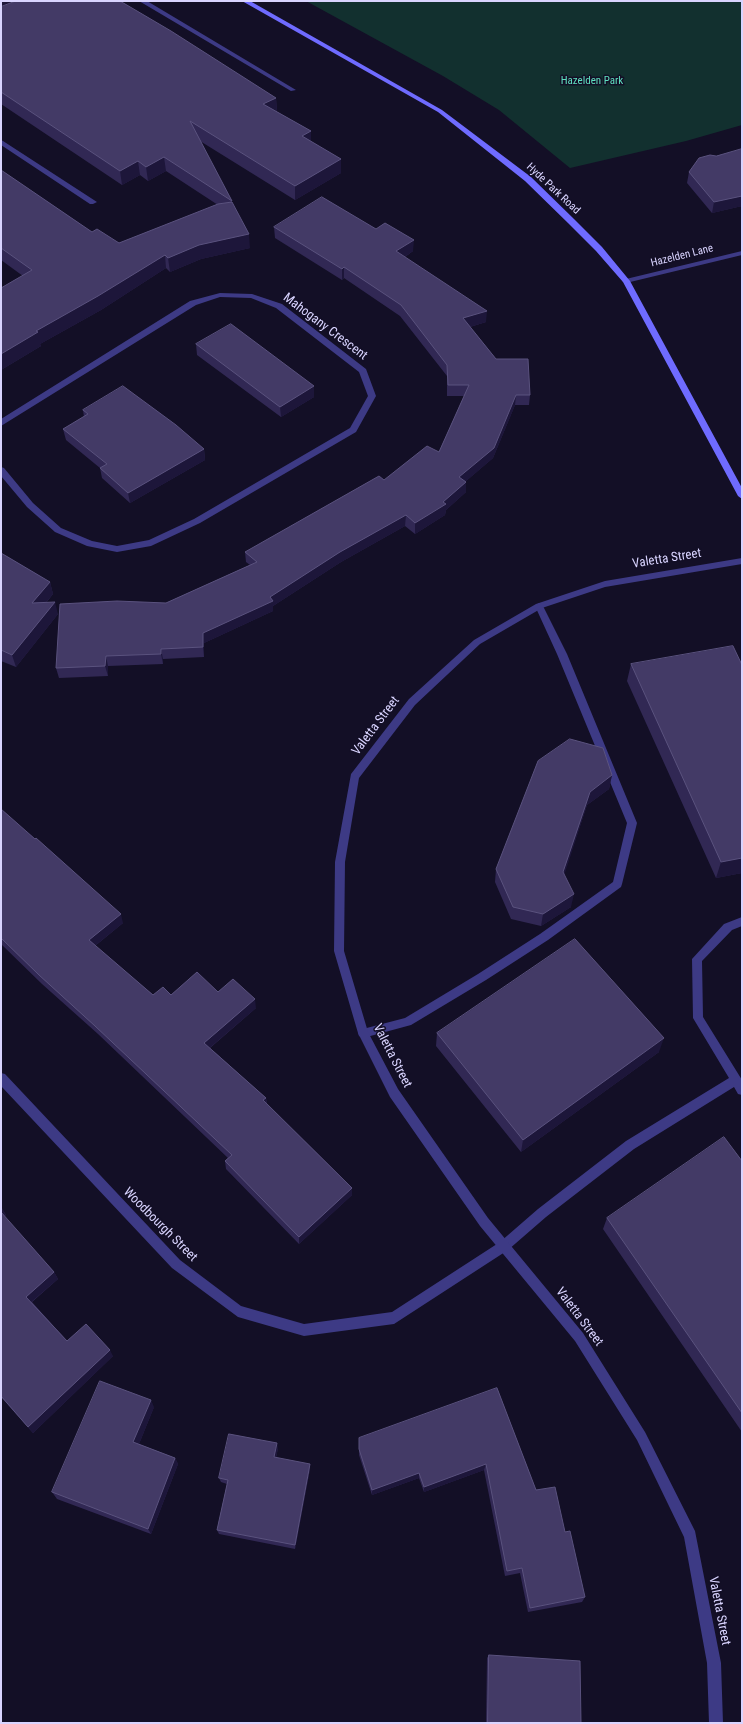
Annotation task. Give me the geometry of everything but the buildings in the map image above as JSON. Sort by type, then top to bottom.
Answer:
[{"type":"main road","name":"Hyde Park Road","points":[[244,1],[440,111],[528,179],[598,249],[626,281],[742,496]]},
{"type":"street","points":[[142,1],[293,90]]},
{"type":"street","points":[[1,142],[93,202]]},
{"type":"street","name":"Hazelden Lane","points":[[626,281],[742,253]]},
{"type":"street","name":"Mahogany Crescent","points":[[1,423],[193,303],[220,295],[252,296],[279,306],[363,371],[372,396],[353,430],[198,521],[151,543],[117,549],[90,544],[58,530],[30,505],[1,470]]},
{"type":"street","name":"Valetta Street","points":[[716,1723],[714,1663],[690,1536],[640,1436],[579,1337],[484,1222],[394,1093],[363,1032],[339,951],[340,862],[354,777],[417,696],[477,642],[538,606],[605,584],[742,561]]},
{"type":"street","points":[[363,1032],[407,1022],[482,977],[544,937],[617,884],[632,823],[562,654],[538,606]]},
{"type":"street","points":[[742,921],[728,927],[697,959],[698,1018],[742,1090]]},
{"type":"street","name":"Woodbourgh Street","points":[[1,1078],[176,1264],[238,1312],[304,1330],[394,1318],[504,1246],[542,1213],[630,1145],[736,1080]]},
{"type":"green space","name":"Hazelden Park","points":[[306,1],[742,1],[742,125],[686,141],[570,168],[499,110],[443,76]]}]
